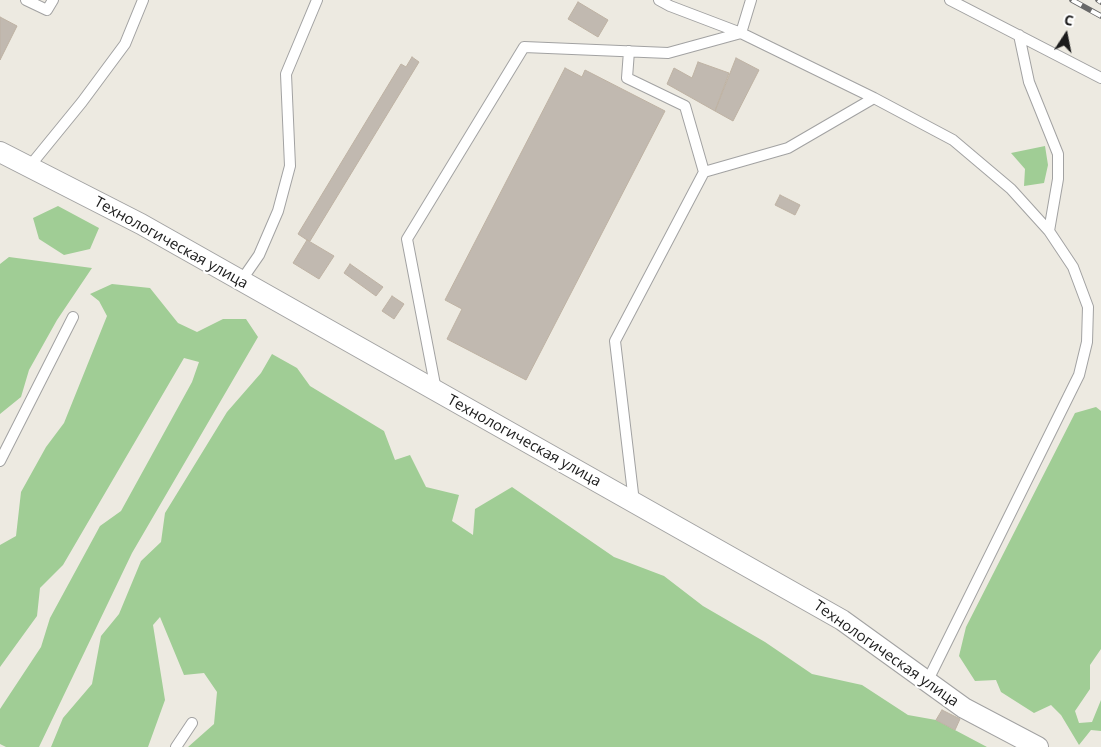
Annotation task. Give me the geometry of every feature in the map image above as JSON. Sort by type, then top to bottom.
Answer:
[{"type":"street","name":"Технологическая улица","points":[[0,152],[140,224],[842,620],[964,708],[1038,747]]},
{"type":"lane","points":[[26,0],[47,10],[53,0]]},
{"type":"lane","points":[[29,167],[82,102],[125,44],[143,0]]},
{"type":"lane","points":[[241,281],[259,255],[278,211],[290,166],[286,74],[317,0]]},
{"type":"lane","points":[[659,0],[741,33],[874,98],[953,140],[1011,189],[1049,230],[1073,267],[1088,307],[1087,342],[1079,375],[927,682]]},
{"type":"lane","points":[[741,33],[751,0]]},
{"type":"lane","points":[[950,0],[1101,78]]},
{"type":"lane","points":[[437,392],[407,239],[524,47],[668,53],[741,33]]},
{"type":"lane","points":[[1019,35],[1029,82],[1058,154],[1058,179],[1049,230]]},
{"type":"lane","points":[[629,52],[627,78],[685,106],[704,172],[615,341],[634,502]]},
{"type":"lane","points":[[704,172],[788,148],[874,98]]},
{"type":"lane","points":[[0,460],[73,317]]},
{"type":"lane","points":[[176,747],[192,724]]},
{"type":"green space","points":[[1045,146],[1048,165],[1044,183],[1024,186],[1025,169],[1011,153]]},
{"type":"green space","points":[[58,206],[99,228],[90,249],[64,255],[39,239],[33,218]]},
{"type":"green space","points":[[9,257],[92,268],[57,320],[29,370],[21,397],[0,414],[0,264]]},
{"type":"green space","points":[[112,284],[150,288],[178,323],[197,332],[223,319],[246,319],[258,337],[132,553],[39,747],[6,747],[0,744],[0,709],[41,647],[50,618],[100,526],[121,511],[192,382],[199,362],[184,358],[63,565],[40,588],[37,616],[0,667],[0,545],[16,536],[21,492],[46,447],[64,423],[107,316],[99,301],[90,294]]},
{"type":"green space","points":[[272,354],[297,368],[310,386],[384,431],[395,460],[410,455],[426,487],[459,495],[452,521],[473,535],[475,509],[512,487],[614,557],[664,576],[703,606],[765,642],[812,674],[862,685],[908,715],[936,720],[987,747],[188,747],[214,724],[217,692],[204,673],[184,675],[160,617],[153,625],[165,700],[148,747],[51,747],[63,718],[92,684],[101,636],[119,614],[141,561],[161,542],[165,513],[227,412],[261,373]]},
{"type":"green space","points":[[1096,407],[1101,411],[1101,649],[1090,665],[1090,689],[1075,711],[1079,723],[1092,722],[1101,700],[1101,731],[1091,730],[1079,745],[1061,715],[1051,705],[1034,713],[1001,692],[996,680],[975,681],[959,656],[966,627],[1075,413]]},
{"type":"building","points":[[578,2],[608,20],[598,37],[568,19]]},
{"type":"building","points":[[0,17],[17,26],[0,60]]},
{"type":"building","points":[[412,57],[419,62],[310,241],[307,240],[298,234],[401,64],[406,67]]},
{"type":"building","points":[[736,58],[759,70],[733,121],[715,111]]},
{"type":"building","points":[[698,62],[729,73],[715,111],[667,84],[674,68],[692,78]]},
{"type":"building","points":[[565,68],[582,77],[585,70],[665,111],[526,380],[447,339],[462,309],[445,300]]},
{"type":"building","points":[[780,195],[800,205],[795,215],[775,205]]},
{"type":"building","points":[[307,240],[334,256],[319,279],[293,263]]},
{"type":"building","points":[[350,264],[383,287],[376,296],[344,273]]},
{"type":"building","points":[[392,296],[404,304],[394,319],[382,311]]},
{"type":"building","points":[[942,710],[960,719],[955,730],[936,720]]},
{"type":"railway","points":[[1072,0],[1101,16]]}]
